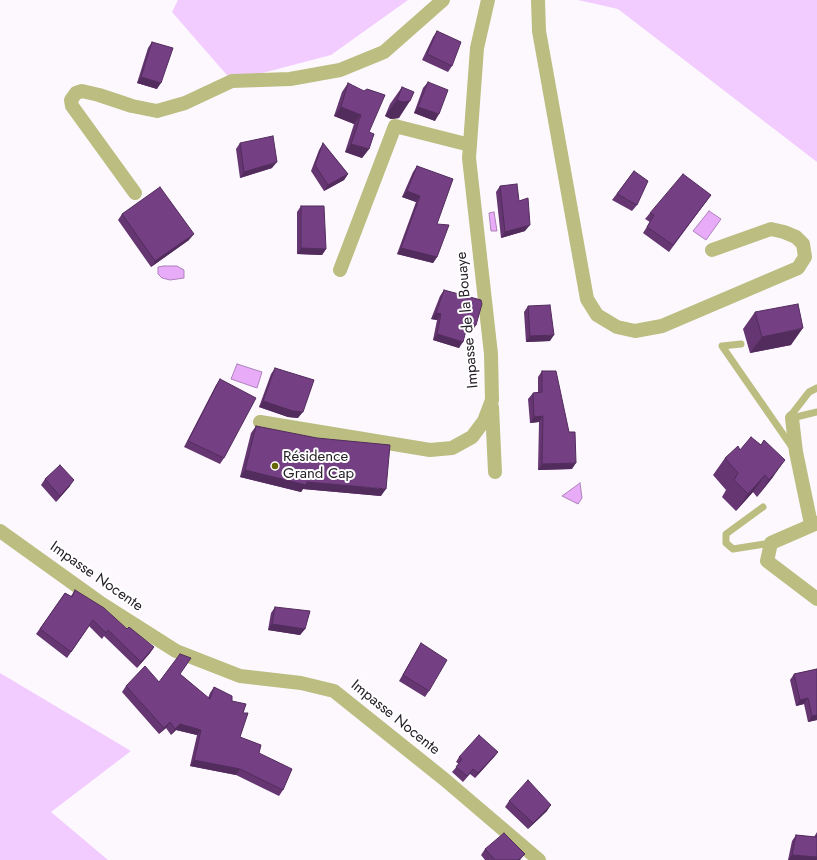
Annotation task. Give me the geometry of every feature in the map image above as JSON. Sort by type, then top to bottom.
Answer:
[{"type":"street","points":[[135,193],[72,106],[71,100],[76,93],[82,91],[132,106],[157,111],[186,103],[232,81],[290,79],[340,70],[384,52],[443,0]]},
{"type":"street","name":"Impasse de la Bouaye","points":[[260,422],[430,450],[452,448],[472,437],[484,421],[492,396],[491,354],[469,158],[477,48],[488,0]]},
{"type":"street","points":[[538,0],[539,31],[587,299],[597,314],[617,327],[635,331],[662,326],[798,268],[805,257],[803,244],[796,237],[771,229],[712,250]]},
{"type":"street","points":[[340,270],[395,126],[470,145]]},
{"type":"street","points":[[492,396],[495,472]]},
{"type":"street","points":[[792,418],[796,452],[814,524],[771,543],[767,561],[817,599]]},
{"type":"street","name":"Impasse Nocente","points":[[0,531],[102,604],[176,651],[240,676],[301,683],[334,691],[444,779],[539,860]]},
{"type":"lane","points":[[740,344],[722,346],[796,452]]},
{"type":"lane","points":[[817,388],[809,392],[792,414],[792,418],[817,412]]},
{"type":"lane","points":[[763,507],[726,534],[726,543],[733,549],[771,543]]},
{"type":"shaded area","points":[[178,0],[408,0],[331,55],[232,81],[172,12]]},
{"type":"shaded area","points":[[578,0],[817,0],[817,162],[618,9]]},
{"type":"shaded area","points":[[709,211],[721,219],[706,240],[693,231]]},
{"type":"shaded area","points":[[494,212],[497,231],[491,231],[489,213]]},
{"type":"shaded area","points":[[177,266],[184,270],[184,278],[170,280],[162,278],[158,274],[158,267]]},
{"type":"shaded area","points":[[237,364],[262,372],[257,388],[231,379]]},
{"type":"shaded area","points":[[580,483],[582,498],[578,504],[562,496]]},
{"type":"shaded area","points":[[0,673],[131,751],[51,812],[108,860],[0,860]]},
{"type":"building","points":[[437,31],[461,42],[452,66],[427,54]]},
{"type":"building","points":[[152,42],[173,48],[161,83],[141,77]]},
{"type":"building","points":[[428,82],[448,90],[439,114],[418,107]]},
{"type":"building","points":[[348,83],[364,91],[367,89],[385,95],[369,132],[374,134],[369,149],[351,144],[361,115],[341,107]]},
{"type":"building","points":[[402,87],[414,92],[410,101],[403,102],[397,100]]},
{"type":"building","points":[[273,136],[277,162],[244,172],[240,143]]},
{"type":"building","points":[[323,143],[348,174],[328,185],[315,165]]},
{"type":"building","points":[[417,166],[453,179],[437,224],[449,225],[437,257],[401,248],[420,196],[407,191]]},
{"type":"building","points":[[634,171],[648,181],[637,205],[617,194]]},
{"type":"building","points":[[683,174],[711,195],[673,245],[647,227],[654,215],[650,213]]},
{"type":"building","points":[[517,184],[519,201],[528,198],[530,225],[505,232],[500,186]]},
{"type":"building","points":[[160,187],[194,234],[155,261],[122,214]]},
{"type":"building","points":[[301,206],[324,206],[326,249],[301,248]]},
{"type":"building","points":[[444,290],[481,300],[482,304],[476,325],[468,323],[463,342],[437,334],[441,314],[436,313]]},
{"type":"building","points":[[798,304],[803,328],[762,337],[755,312]]},
{"type":"building","points":[[550,305],[554,335],[530,336],[528,306]]},
{"type":"building","name":"Résidence Grand Cap","points":[[275,368],[314,380],[303,412],[293,411],[263,401]]},
{"type":"building","points":[[542,371],[556,371],[569,432],[575,432],[576,463],[542,464],[543,416],[534,417],[533,393],[542,392]]},
{"type":"building","points":[[220,379],[256,398],[224,458],[188,441]]},
{"type":"building","points":[[256,426],[317,438],[390,445],[386,489],[307,482],[306,485],[245,470]]},
{"type":"building","points":[[751,437],[761,445],[764,440],[785,460],[769,480],[765,475],[748,494],[734,480],[738,473],[725,458],[738,446],[740,450]]},
{"type":"building","points":[[60,465],[74,480],[60,496],[45,479]]},
{"type":"building","points":[[75,590],[104,608],[127,629],[129,627],[154,647],[141,662],[108,630],[106,633],[93,620],[71,652],[40,629],[65,593],[72,597]]},
{"type":"building","points":[[275,607],[310,611],[305,629],[272,624]]},
{"type":"building","points":[[421,643],[447,660],[429,691],[403,675]]},
{"type":"building","points":[[180,654],[191,658],[180,674],[210,699],[214,687],[232,696],[232,701],[246,704],[243,713],[248,713],[240,737],[261,745],[259,753],[292,769],[283,790],[240,769],[194,760],[201,730],[180,724],[175,729],[170,722],[164,728],[126,686],[145,666],[159,682]]},
{"type":"building","points":[[817,669],[817,715],[812,716],[808,698],[800,700],[794,674]]},
{"type":"building","points":[[479,735],[498,752],[478,773],[473,769],[467,776],[456,767],[462,759],[459,757]]},
{"type":"building","points":[[528,780],[551,805],[533,823],[509,801]]},
{"type":"building","points":[[504,833],[525,854],[518,860],[495,860],[485,849]]},
{"type":"building","points":[[796,835],[816,837],[817,835],[817,857],[792,855]]},
{"type":"place","name":"Résidence Grand Cap","points":[[275,466]]}]
